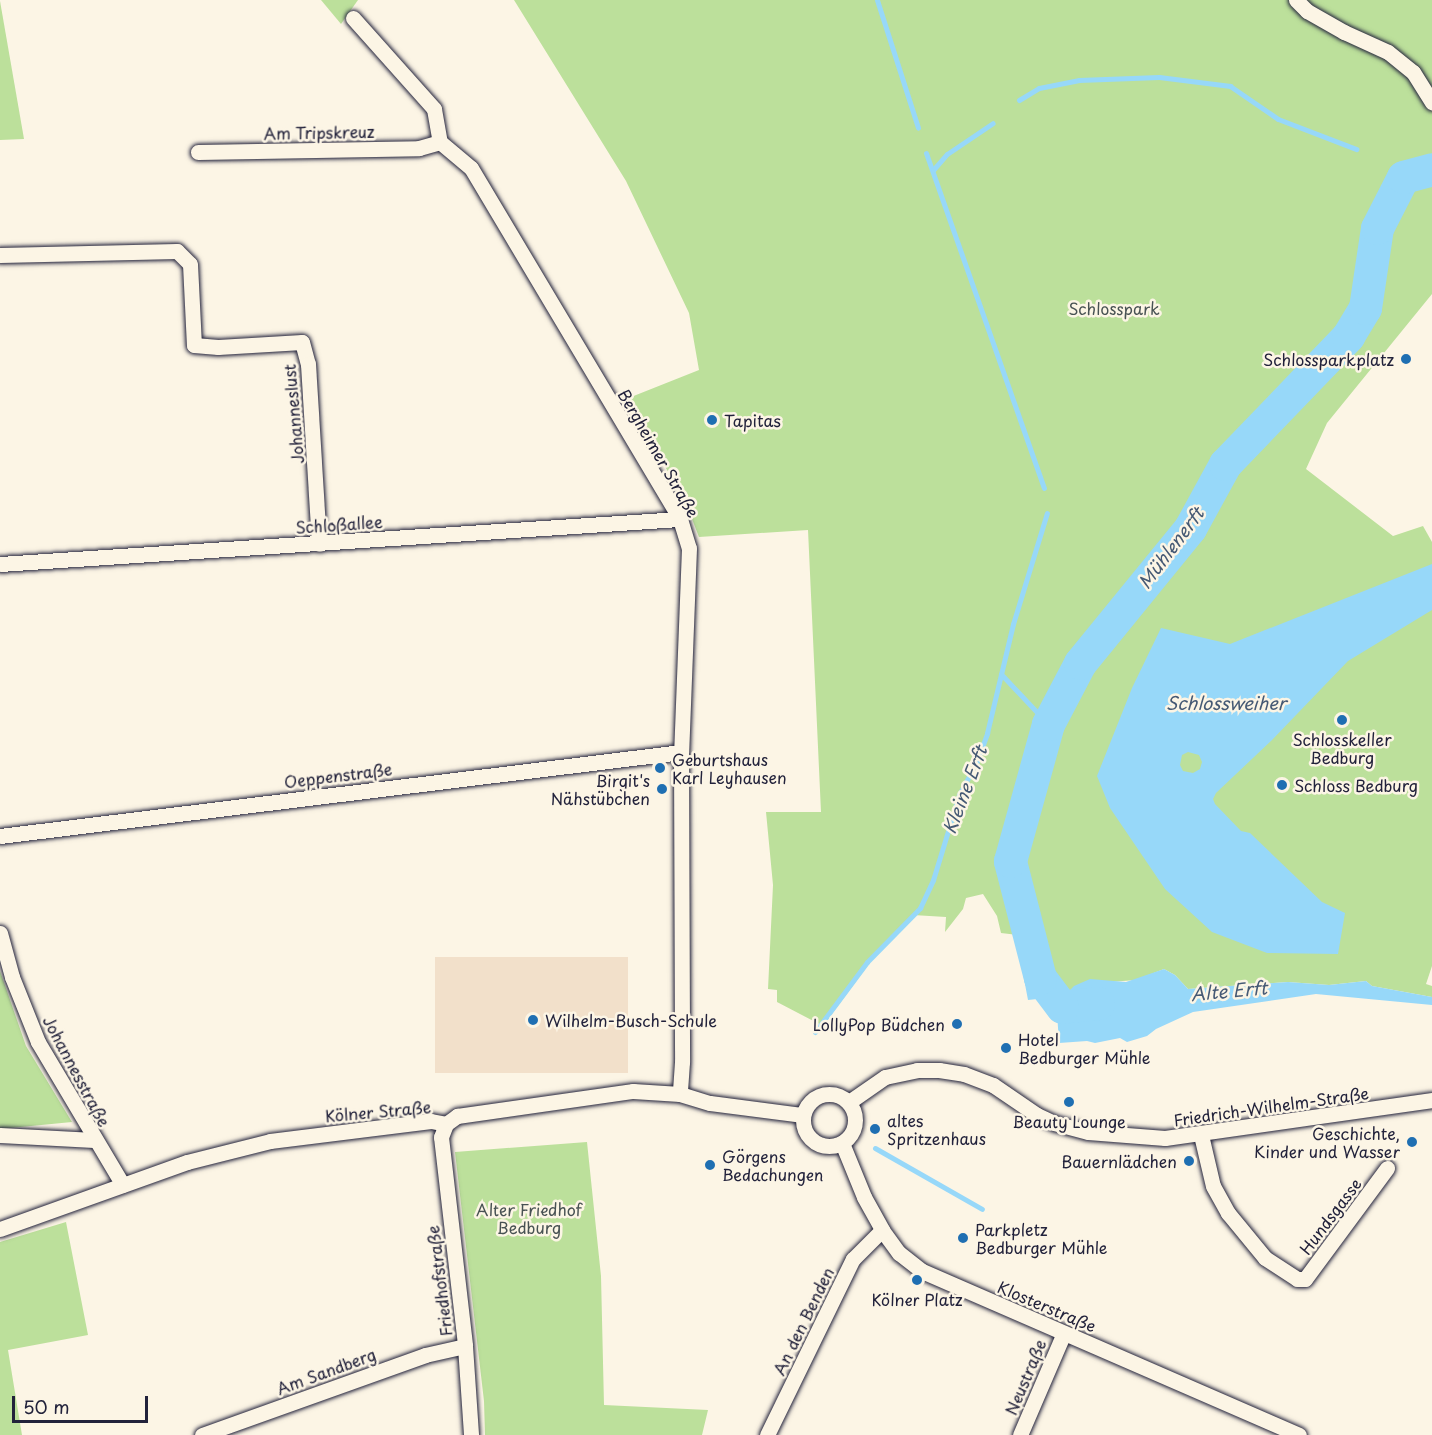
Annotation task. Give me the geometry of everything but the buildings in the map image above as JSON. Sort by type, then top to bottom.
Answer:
[{"type":"street","points":[[1296,0],[1307,11],[1344,32],[1388,52],[1413,72],[1429,95]]},
{"type":"street","points":[[353,18],[434,109],[440,142]]},
{"type":"street","name":"Am Tripskreuz","points":[[198,152],[419,148],[440,142]]},
{"type":"street","name":"Bergheimer Straße","points":[[440,142],[471,168],[680,519],[688,548],[681,752],[682,1062],[680,1094]]},
{"type":"street","name":"Johanneslust","points":[[0,255],[177,251],[190,264],[195,345],[218,347],[302,342],[308,364],[319,544]]},
{"type":"street","name":"Schloßallee","points":[[0,564],[680,519]]},
{"type":"street","name":"Oeppenstraße","points":[[0,836],[681,752]]},
{"type":"street","name":"Johannesstraße","points":[[0,933],[12,978],[38,1042],[93,1140],[123,1185]]},
{"type":"street","name":"Friedrich-Wilhelm-Straße","points":[[849,1102],[885,1077],[917,1070],[939,1070],[980,1079],[1004,1092],[1037,1115],[1088,1132],[1165,1138],[1201,1135],[1432,1100]]},
{"type":"street","name":"Kölner Straße","points":[[0,1229],[187,1162],[270,1141],[431,1121],[446,1124],[458,1116],[633,1091],[680,1094],[710,1102],[803,1114]]},
{"type":"street","points":[[826,1093],[842,1096],[849,1102],[854,1108],[856,1124],[848,1139],[842,1143],[825,1146],[817,1143],[805,1131],[803,1114],[811,1100],[826,1093]]},
{"type":"street","name":"Friedhofstraße","points":[[446,1124],[441,1137],[465,1346],[471,1435]]},
{"type":"street","points":[[0,1134],[93,1140]]},
{"type":"street","name":"Hundsgasse","points":[[1201,1135],[1213,1186],[1228,1213],[1265,1258],[1296,1279],[1305,1279],[1387,1168]]},
{"type":"street","name":"Klosterstraße","points":[[842,1143],[864,1197],[882,1230],[899,1253],[922,1271],[1299,1435]]},
{"type":"street","name":"An den Benden","points":[[767,1435],[853,1259],[882,1230]]},
{"type":"street","name":"Neustraße","points":[[1020,1435],[1064,1333]]},
{"type":"street","name":"Am Sandberg","points":[[202,1435],[425,1355],[465,1346]]},
{"type":"shaded area","name":"Wilhelm-Busch-Schule","points":[[435,957],[628,957],[628,1073],[435,1073]]},
{"type":"green space","points":[[321,0],[358,0],[341,24]]},
{"type":"green space","name":"Schlosspark","points":[[514,0],[1432,0],[1432,294],[1327,423],[1306,469],[1393,536],[1423,526],[1432,542],[1432,966],[1426,984],[1432,986],[1432,997],[1372,986],[1366,981],[1329,985],[1288,982],[1188,989],[1175,975],[1164,969],[1136,980],[1109,982],[1069,992],[1060,991],[1045,980],[1027,936],[1001,933],[997,916],[983,894],[966,898],[963,909],[945,932],[946,917],[913,915],[883,945],[823,1026],[777,1002],[777,990],[768,989],[773,885],[766,812],[821,812],[808,530],[699,537],[685,501],[626,399],[699,370],[689,313],[626,181]]},
{"type":"green space","points":[[0,1],[24,139],[0,140]]},
{"type":"green space","points":[[0,971],[26,1046],[72,1122],[0,1129]]},
{"type":"green space","name":"Alter Friedhof Bedburg","points":[[587,1142],[601,1276],[604,1405],[708,1410],[702,1435],[485,1435],[484,1401],[455,1152]]},
{"type":"green space","points":[[66,1222],[88,1335],[8,1350],[22,1435],[0,1435],[0,1242]]},
{"type":"water","name":"Schlossweiher","points":[[1432,564],[1432,610],[1348,661],[1272,740],[1216,793],[1213,799],[1241,831],[1250,833],[1322,902],[1345,913],[1338,954],[1267,953],[1212,932],[1165,889],[1110,808],[1097,776],[1132,688],[1161,628],[1230,644]],"holes":[[[1188,752],[1199,755],[1202,762],[1200,769],[1193,773],[1183,771],[1180,765],[1182,755]]]},
{"type":"water","name":"Alte Erft","points":[[1027,936],[1045,980],[1052,987],[1068,992],[1074,986],[1090,979],[1126,982],[1164,969],[1175,975],[1188,989],[1288,982],[1329,985],[1366,981],[1372,986],[1432,997],[1432,1005],[1316,994],[1193,1012],[1156,1029],[1147,1036],[1127,1042],[1120,1038],[1095,1043],[1087,1041],[1059,1043],[1056,997],[1028,1000],[1016,937]]},
{"type":"waterway","points":[[877,0],[918,128]]},
{"type":"waterway","points":[[1019,100],[1039,88],[1079,80],[1159,77],[1230,86],[1278,119],[1356,149]]},
{"type":"waterway","points":[[933,170],[947,154],[993,123]]},
{"type":"waterway","points":[[926,153],[1044,488]]},
{"type":"waterway","name":"Mühlenerft","points":[[1098,1003],[1062,1007],[1040,978],[1010,861],[1048,724],[1080,663],[1190,528],[1225,464],[1348,336],[1365,308],[1377,228],[1403,177],[1432,169]]},
{"type":"waterway","name":"Kleine Erft","points":[[815,1032],[867,962],[920,908],[933,880],[959,795],[977,761],[987,733],[1013,624],[1047,513]]},
{"type":"waterway","points":[[1001,674],[1048,724]]},
{"type":"waterway","name":"Kleine Erft","points":[[875,1148],[982,1209]]},
{"type":"place","name":"Schlossparkplatz","points":[[1406,359]]},
{"type":"place","name":"Tapitas","points":[[712,420]]},
{"type":"place","name":"Schlosskeller Bedburg","points":[[1342,720]]},
{"type":"place","name":"Geburtshaus Karl Leyhausen","points":[[660,768]]},
{"type":"place","name":"Schloss Bedburg","points":[[1282,785]]},
{"type":"place","name":"Birgit's Nähstübchen","points":[[662,789]]},
{"type":"place","name":"Wilhelm-Busch-Schule","points":[[533,1020]]},
{"type":"place","name":"LollyPop Büdchen","points":[[957,1024]]},
{"type":"place","name":"Hotel Bedburger Mühle","points":[[1006,1048]]},
{"type":"place","name":"Beauty Lounge","points":[[1069,1102]]},
{"type":"place","name":"altes Spritzenhaus","points":[[875,1129]]},
{"type":"place","name":"Geschichte, Kinder und Wasser","points":[[1412,1142]]},
{"type":"place","name":"Bauernlädchen","points":[[1189,1161]]},
{"type":"place","name":"Görgens Bedachungen","points":[[710,1165]]},
{"type":"place","name":"Parkpletz Bedburger Mühle","points":[[963,1238]]},
{"type":"place","name":"Kölner Platz","points":[[917,1280]]}]
